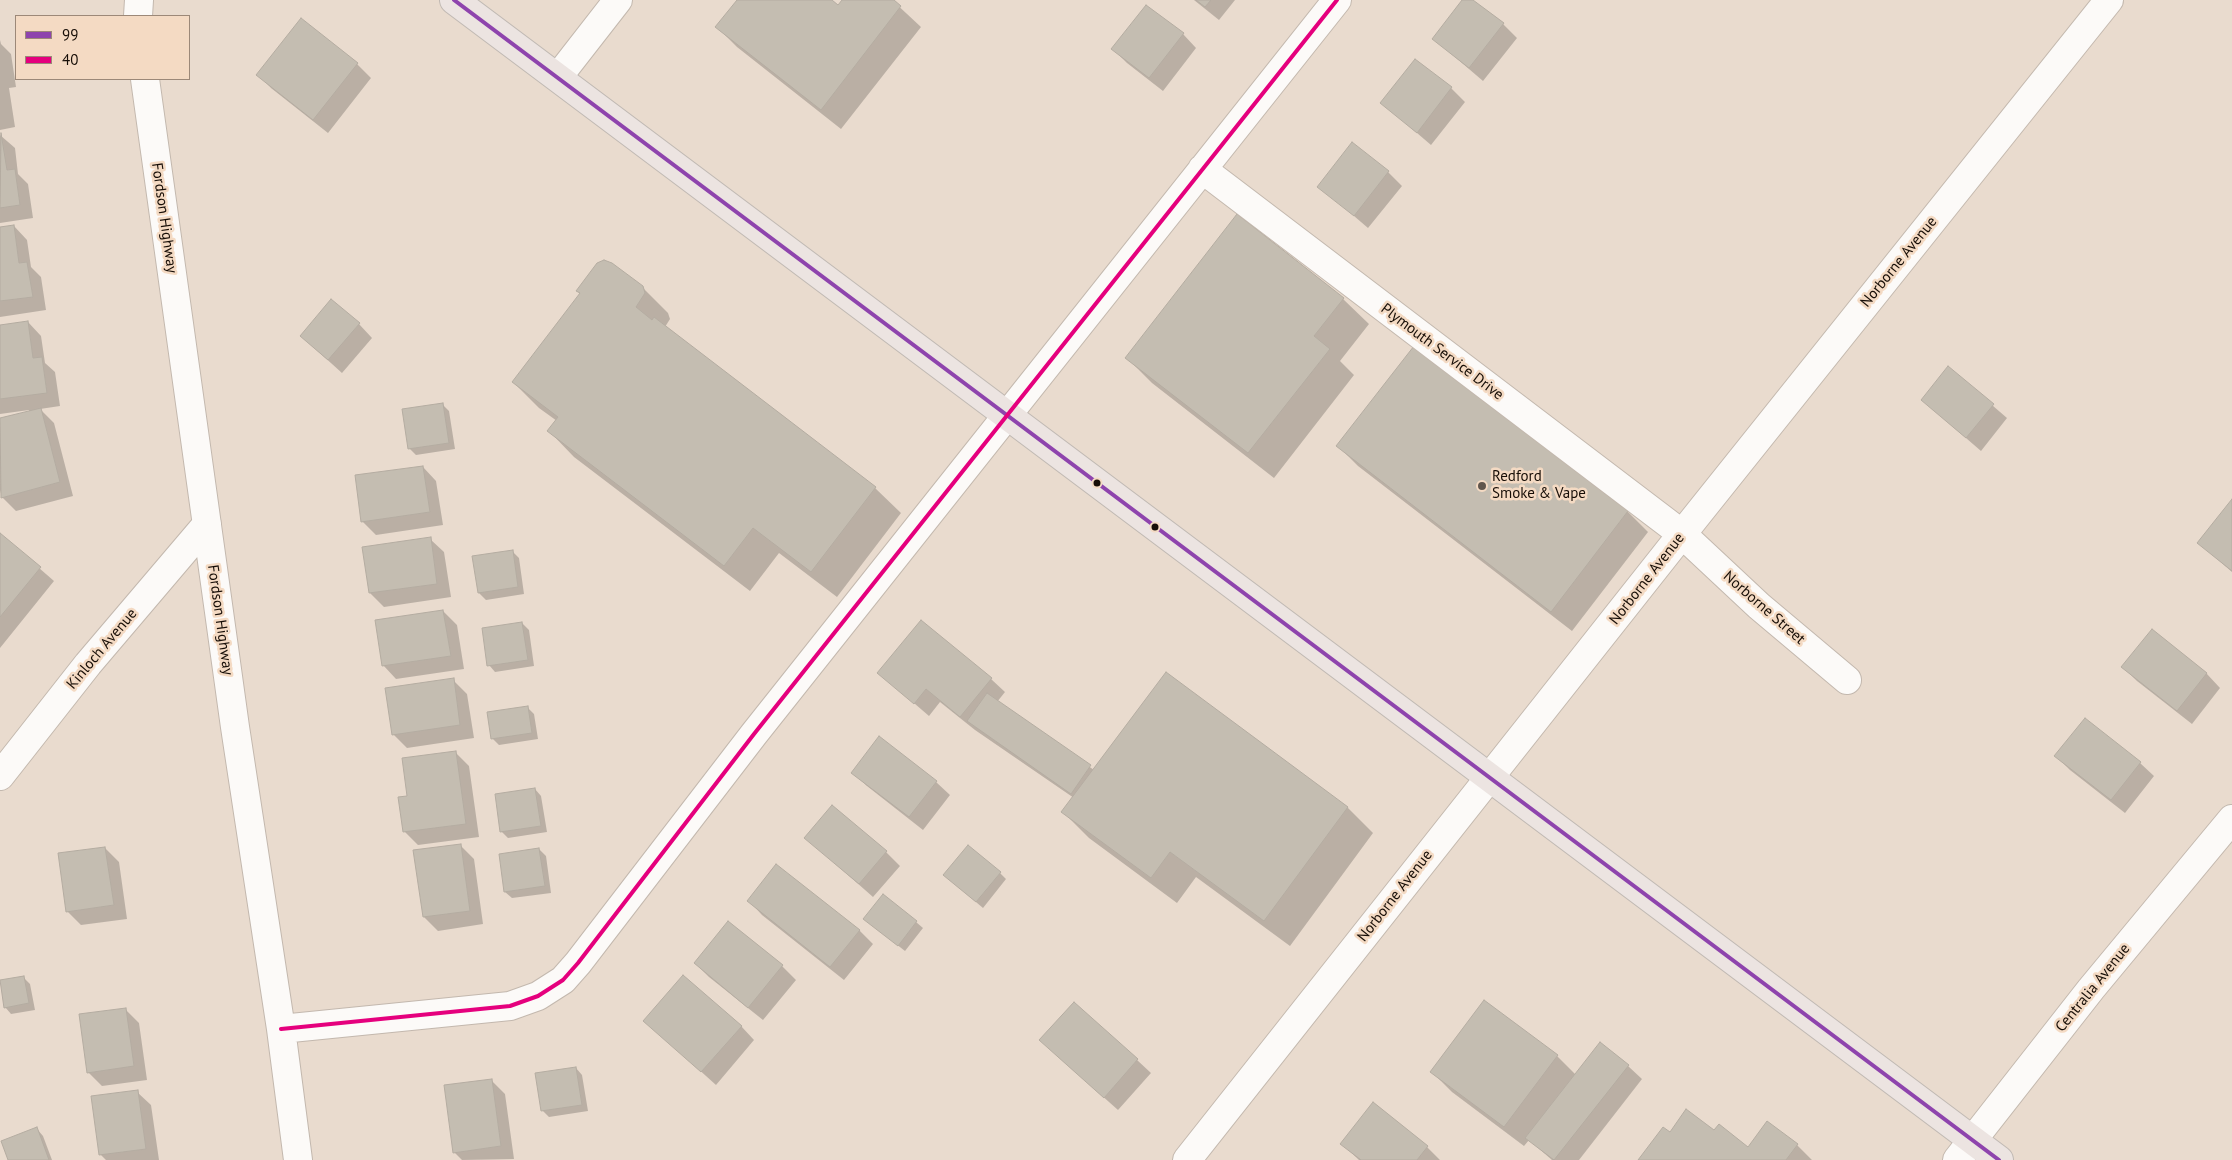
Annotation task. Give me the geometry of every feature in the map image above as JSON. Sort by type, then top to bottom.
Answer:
[{"type":"main road","points":[[454,0],[1490,777],[1965,1150],[1999,1160]]},
{"type":"street","points":[[138,15],[139,0]]},
{"type":"street","points":[[558,77],[618,0]]},
{"type":"street","points":[[280,1029],[510,1006],[538,996],[563,980],[754,734],[1337,0]]},
{"type":"street","name":"Norborne Avenue","points":[[1187,1160],[1682,534],[2109,0]]},
{"type":"street","name":"Fordson Highway","points":[[145,80],[298,1160]]},
{"type":"street","name":"Plymouth Service Drive","points":[[1202,169],[1682,534]]},
{"type":"street","name":"Kinloch Avenue","points":[[0,776],[88,664],[207,524]]},
{"type":"street","name":"Norborne Street","points":[[1682,534],[1759,606],[1847,680]]},
{"type":"street","name":"Centralia Avenue","points":[[1965,1150],[2091,988],[2232,819]]},
{"type":"building","points":[[737,0],[832,0],[838,5],[842,0],[894,0],[901,6],[821,110],[715,27]]},
{"type":"building","points":[[1196,0],[1211,0],[1205,7]]},
{"type":"building","points":[[1462,0],[1473,0],[1504,23],[1469,68],[1432,39]]},
{"type":"building","points":[[1146,5],[1184,33],[1149,78],[1111,49]]},
{"type":"building","points":[[301,18],[358,63],[313,120],[256,75]]},
{"type":"building","points":[[1415,59],[1452,87],[1417,133],[1380,103]]},
{"type":"building","points":[[1,133],[7,170],[15,169],[20,205],[0,208]]},
{"type":"building","points":[[1352,142],[1389,171],[1354,216],[1317,187]]},
{"type":"building","points":[[1237,214],[1344,298],[1314,336],[1330,349],[1248,453],[1125,358]]},
{"type":"building","points":[[14,225],[19,263],[27,262],[33,297],[0,301],[0,227]]},
{"type":"building","points":[[604,260],[612,263],[643,286],[645,293],[636,307],[652,320],[654,317],[876,487],[811,572],[753,528],[724,566],[547,431],[558,417],[512,382],[580,293],[576,291],[597,263]]},
{"type":"building","points":[[331,299],[360,323],[328,360],[300,336]]},
{"type":"building","points":[[28,321],[33,358],[42,357],[47,393],[0,399],[0,325]]},
{"type":"building","points":[[1414,346],[1628,511],[1551,612],[1336,446]]},
{"type":"building","points":[[1948,366],[1994,404],[1966,438],[1921,400]]},
{"type":"building","points":[[443,403],[449,443],[408,449],[402,409]]},
{"type":"building","points":[[41,408],[60,482],[1,498],[0,418]]},
{"type":"building","points":[[423,466],[430,512],[361,522],[355,475]]},
{"type":"building","points":[[2232,499],[2232,571],[2197,543]]},
{"type":"building","points":[[0,533],[41,567],[0,617]]},
{"type":"building","points":[[431,537],[437,584],[369,593],[362,547]]},
{"type":"building","points":[[513,550],[518,587],[478,593],[472,556]]},
{"type":"building","points":[[443,610],[451,656],[382,666],[375,620]]},
{"type":"building","points":[[921,620],[992,678],[960,717],[926,689],[914,704],[877,673]]},
{"type":"building","points":[[522,622],[528,660],[487,666],[482,628]]},
{"type":"building","points":[[2152,629],[2207,673],[2177,711],[2121,667]]},
{"type":"building","points":[[1166,672],[1348,807],[1264,921],[1170,852],[1151,878],[1061,812]]},
{"type":"building","points":[[454,678],[460,725],[392,735],[385,688]]},
{"type":"building","points":[[987,693],[1091,765],[1071,794],[967,721]]},
{"type":"building","points":[[528,706],[532,733],[491,739],[487,712]]},
{"type":"building","points":[[2085,718],[2141,762],[2111,800],[2054,756]]},
{"type":"building","points":[[879,736],[937,781],[909,817],[851,773]]},
{"type":"building","points":[[456,751],[466,824],[403,832],[398,797],[407,796],[402,758]]},
{"type":"building","points":[[535,788],[541,826],[500,832],[495,794]]},
{"type":"building","points":[[832,805],[887,851],[859,884],[804,838]]},
{"type":"building","points":[[461,844],[470,911],[423,917],[413,850]]},
{"type":"building","points":[[968,845],[1001,872],[976,902],[943,875]]},
{"type":"building","points":[[105,847],[114,905],[66,912],[58,853]]},
{"type":"building","points":[[539,848],[545,886],[504,892],[499,854]]},
{"type":"building","points":[[776,864],[860,930],[830,967],[747,901]]},
{"type":"building","points":[[883,894],[917,921],[898,946],[863,919]]},
{"type":"building","points":[[728,921],[783,965],[748,1008],[694,963]]},
{"type":"building","points":[[683,975],[742,1026],[701,1072],[643,1021]]},
{"type":"building","points":[[24,976],[29,1003],[4,1008],[0,980]]},
{"type":"building","points":[[1484,1000],[1558,1055],[1504,1127],[1430,1072]]},
{"type":"building","points":[[1074,1002],[1138,1059],[1104,1098],[1039,1040]]},
{"type":"building","points":[[126,1008],[134,1066],[87,1073],[79,1014]]},
{"type":"building","points":[[1600,1042],[1629,1065],[1554,1160],[1525,1138]]},
{"type":"building","points":[[576,1067],[582,1105],[541,1111],[535,1073]]},
{"type":"building","points":[[492,1079],[501,1146],[453,1153],[444,1085]]},
{"type":"building","points":[[138,1090],[146,1149],[99,1155],[91,1096]]},
{"type":"building","points":[[1373,1102],[1428,1146],[1417,1160],[1361,1160],[1340,1144]]},
{"type":"building","points":[[1686,1109],[1714,1130],[1719,1124],[1748,1147],[1767,1121],[1798,1144],[1786,1160],[1638,1160],[1663,1127],[1670,1132]]},
{"type":"building","points":[[37,1127],[49,1160],[8,1160],[1,1141]]},
{"type":"transit line","name":"99","points":[[454,0],[1999,1160]]},
{"type":"transit line","name":"40","points":[[281,1029],[510,1006],[538,996],[563,980],[754,734],[1337,0]]},
{"type":"place","name":"Redford Smoke & Vape","points":[[1482,486]]}]
